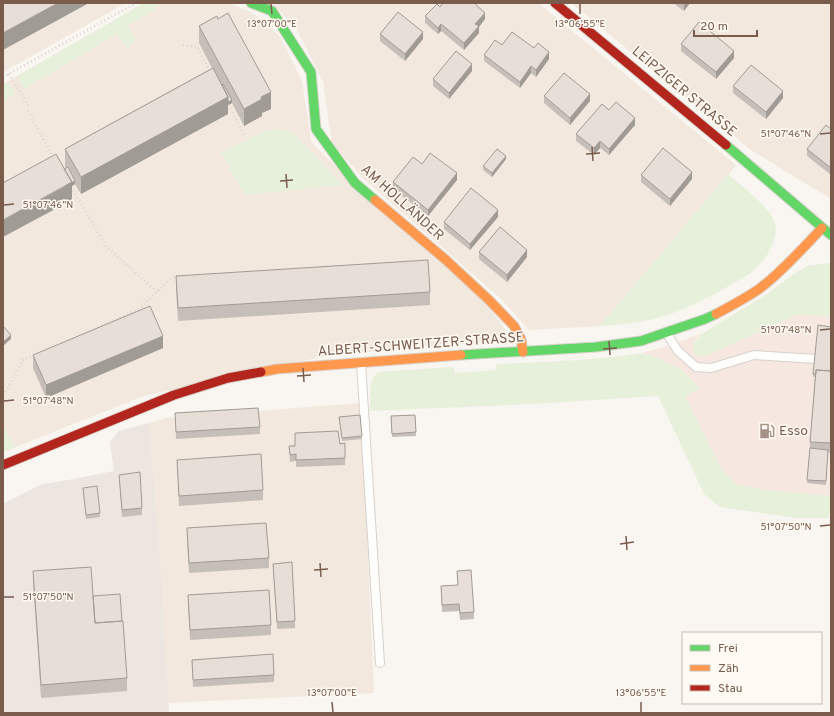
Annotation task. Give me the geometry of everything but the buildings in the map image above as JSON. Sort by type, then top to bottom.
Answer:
[{"type":"street","name":"AM HOLLÄNDER","points":[[251,3],[272,11],[311,72],[316,129],[355,183],[446,260],[514,326],[521,339],[523,352]]},
{"type":"street","name":"LEIPZIGER STRASSE","points":[[555,3],[831,235]]},
{"type":"street","name":"ALBERT-SCHWEITZER-STRASSE","points":[[3,465],[174,395],[235,377],[277,369],[603,346],[641,341],[705,319],[735,304],[760,288],[793,258],[822,228]]},
{"type":"lane","points":[[666,333],[678,351],[696,367],[711,368],[754,355],[815,359]]},
{"type":"lane","points":[[361,362],[380,663]]},
{"type":"path","points":[[3,77],[136,3]]},
{"type":"path","points":[[183,45],[197,47],[213,77]]},
{"type":"path","points":[[10,74],[30,108]]},
{"type":"path","points":[[229,105],[245,136]]},
{"type":"path","points":[[28,111],[55,159]]},
{"type":"path","points":[[71,187],[106,246],[157,292]]},
{"type":"path","points":[[3,394],[6,394],[23,360],[139,309],[174,276],[182,276]]},
{"type":"shaded area","points":[[3,3],[126,3],[3,72]]},
{"type":"shaded area","points":[[144,3],[229,3],[252,13],[267,23],[280,37],[302,81],[311,142],[378,209],[483,299],[510,336],[507,340],[330,355],[144,396],[3,452],[3,84]]},
{"type":"shaded area","points":[[270,3],[538,3],[736,165],[600,326],[529,330],[500,298],[364,179],[332,143],[323,81],[296,28],[273,4]]},
{"type":"shaded area","points":[[571,3],[831,3],[831,199],[751,150]]},
{"type":"shaded area","name":"Esso","points":[[798,314],[831,317],[831,496],[764,490],[735,484],[720,466],[684,395],[700,388],[681,369],[653,356],[641,353],[703,333],[696,339],[693,344],[693,349],[710,354]]},
{"type":"shaded area","points":[[361,403],[374,693],[168,703],[159,539],[149,423],[166,418]]},
{"type":"shaded area","points":[[149,423],[159,539],[169,713],[3,713],[3,504],[42,484],[114,471],[110,442],[119,431]]},
{"type":"green space","points":[[144,3],[156,3],[158,8],[128,25],[136,40],[127,49],[117,34],[24,89],[18,76]]},
{"type":"green space","points":[[8,82],[15,94],[3,101],[3,84]]},
{"type":"green space","points":[[278,129],[294,133],[343,185],[244,195],[221,152],[264,132]]},
{"type":"green space","points":[[728,174],[762,204],[773,218],[776,230],[774,241],[763,261],[741,279],[712,296],[685,308],[650,320],[628,324],[600,326]]},
{"type":"green space","points":[[831,263],[831,317],[798,314],[710,354],[701,357],[695,354],[693,344],[703,333],[764,296],[807,266]]},
{"type":"green space","points":[[641,353],[653,356],[681,369],[700,388],[685,396],[720,466],[735,484],[764,490],[831,496],[831,517],[797,518],[720,507],[704,494],[658,396],[531,404],[370,411],[371,384],[375,375],[379,372],[454,367],[454,373],[497,370],[496,364],[550,362],[623,356]]},
{"type":"green space","points":[[3,425],[15,447],[3,452]]},
{"type":"traffic: fast","points":[[251,3],[272,11],[311,72],[316,129],[355,183],[375,200]]},
{"type":"traffic: fast","points":[[726,145],[831,235]]},
{"type":"traffic: fast","points":[[461,355],[596,347],[641,341],[716,314]]},
{"type":"traffic: slow","points":[[375,200],[446,260],[489,300],[514,326],[521,339],[523,352]]},
{"type":"traffic: slow","points":[[716,314],[749,296],[767,283],[792,260],[822,228]]},
{"type":"traffic: slow","points":[[261,372],[277,369],[461,355]]},
{"type":"traffic: jam","points":[[555,3],[726,145]]},
{"type":"traffic: jam","points":[[3,465],[174,395],[228,378],[261,372]]},
{"type":"place","name":"Esso","points":[[767,431]]}]
